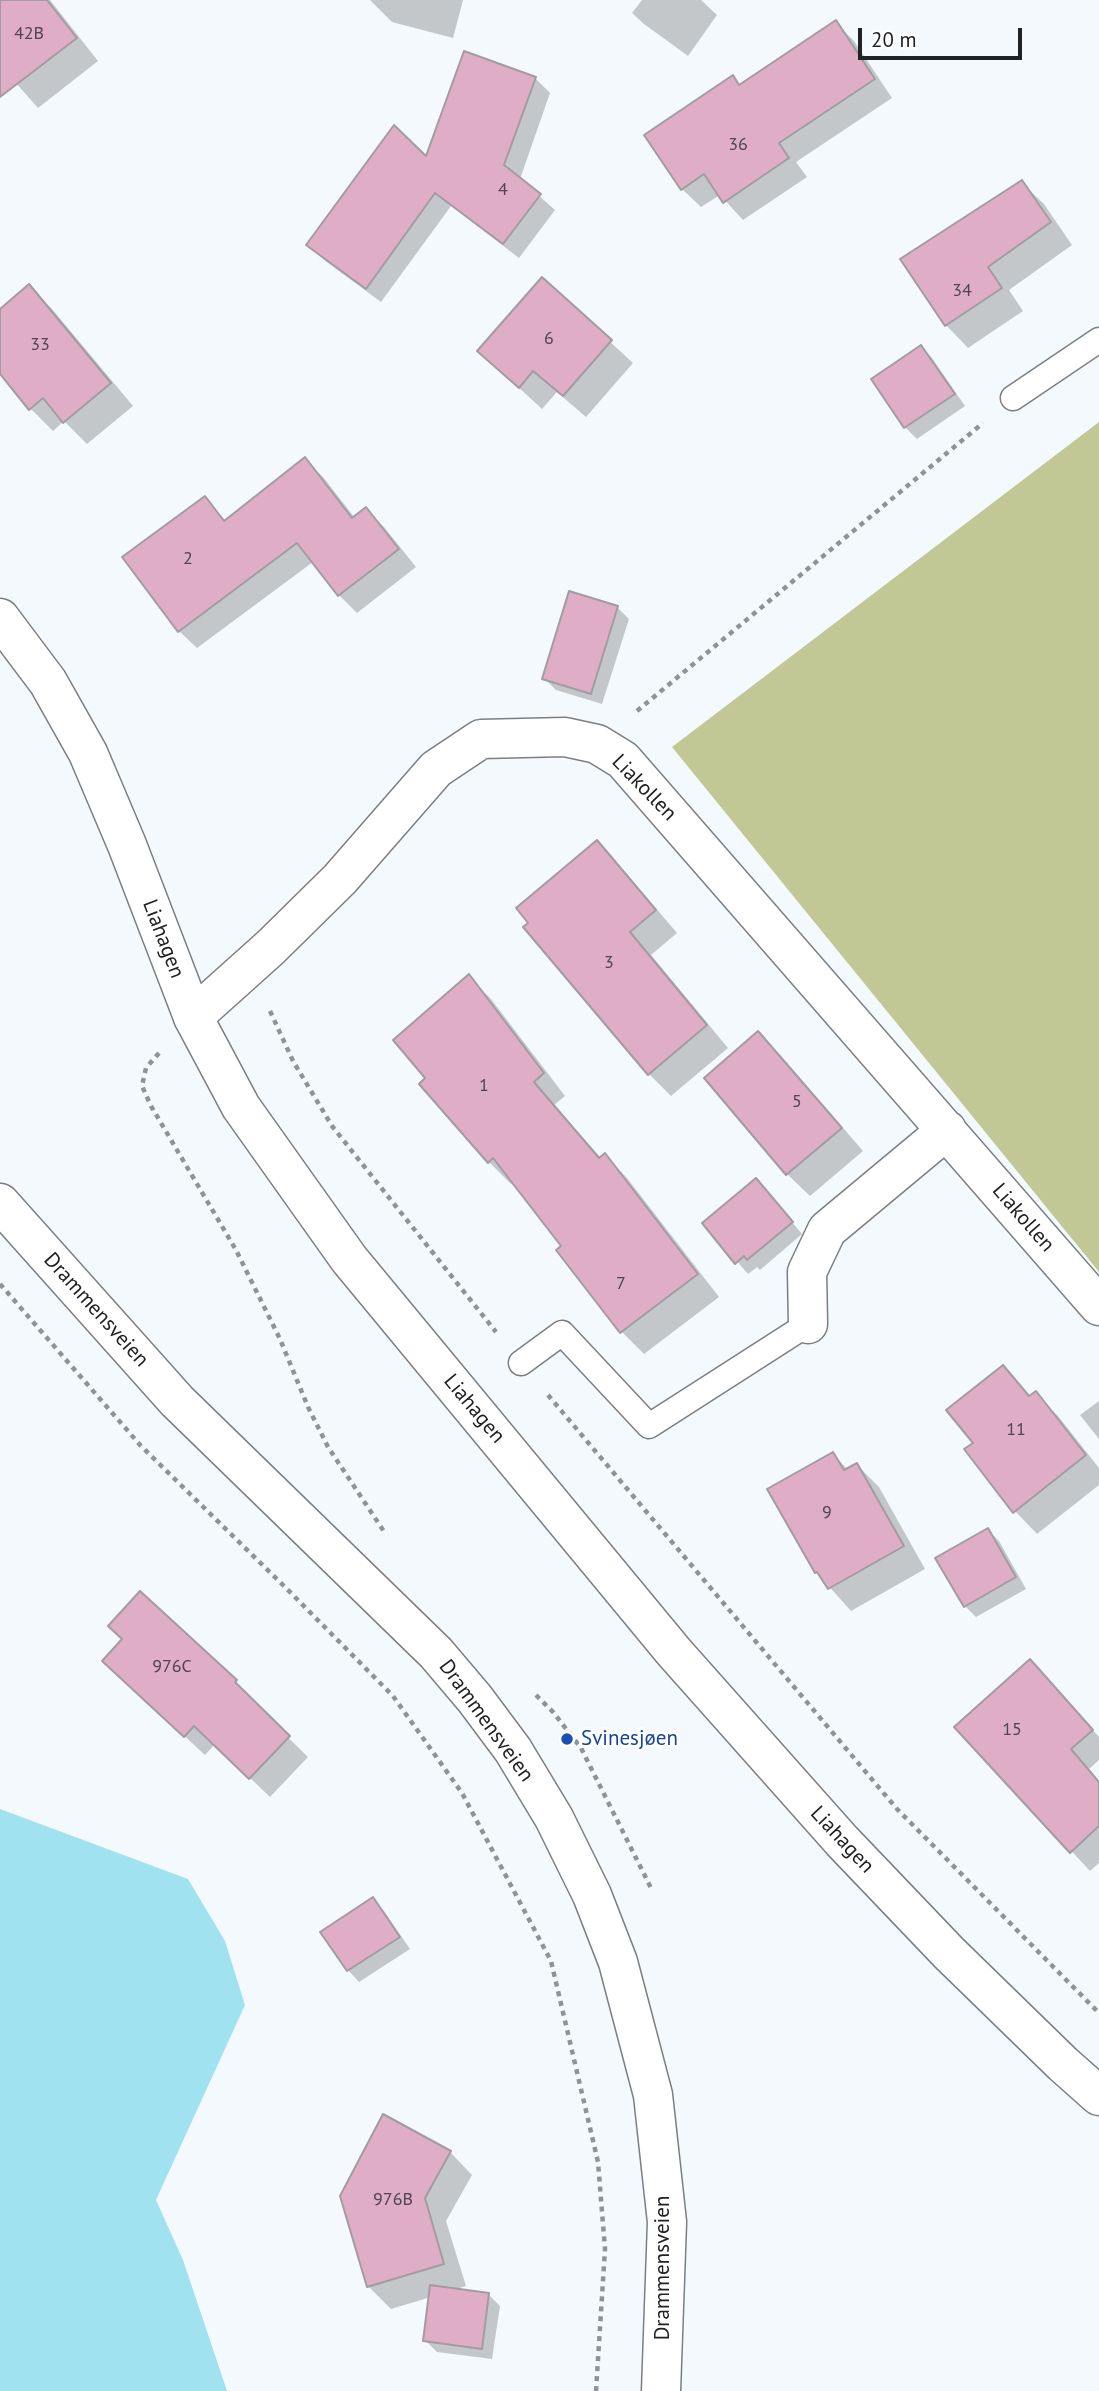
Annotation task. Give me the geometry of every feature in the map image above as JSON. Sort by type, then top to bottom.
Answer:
[{"type":"main road","name":"Liahagen","points":[[0,618],[47,682],[88,753],[127,845],[193,1017],[241,1107],[349,1259],[674,1652],[842,1841],[950,1953],[1099,2096]]},
{"type":"main road","name":"Liakollen","points":[[193,1017],[340,879],[436,769],[481,739],[565,737],[597,744],[623,760],[1099,1306]]},
{"type":"main road","points":[[808,1324],[807,1272],[827,1230],[947,1130]]},
{"type":"main road","name":"Drammensveien","points":[[0,1203],[177,1401],[436,1653],[513,1750],[554,1818],[592,1895],[618,1962],[653,2095],[667,2222],[661,2391]]},
{"type":"lane","points":[[1013,398],[1099,340]]},
{"type":"lane","points":[[521,1363],[562,1334],[649,1426],[808,1324]]},
{"type":"path","points":[[597,744],[1013,398]]},
{"type":"path","points":[[250,965],[292,1061],[332,1126],[521,1363],[897,1809],[1099,2013]]},
{"type":"path","points":[[193,1017],[146,1068],[142,1086],[151,1106],[236,1250],[280,1339],[328,1447],[391,1541]]},
{"type":"path","points":[[0,1284],[141,1446],[393,1696],[462,1793],[551,1961],[598,2162],[605,2249],[596,2391]]},
{"type":"green space","points":[[1099,422],[1099,1272],[672,747]]},
{"type":"water","points":[[0,1809],[188,1879],[225,1941],[245,2005],[156,2200],[183,2260],[227,2391],[0,2391]]},
{"type":"building","points":[[0,0],[47,0],[77,38],[0,97]]},
{"type":"building","points":[[836,20],[875,79],[779,143],[789,158],[723,203],[704,174],[681,190],[644,135],[733,75],[739,85]]},
{"type":"building","points":[[464,51],[536,77],[504,165],[541,194],[503,244],[435,193],[366,289],[306,245],[394,125],[426,156]]},
{"type":"building","points":[[1022,180],[1051,222],[988,267],[1002,288],[945,326],[900,259]]},
{"type":"building","points":[[542,277],[612,340],[563,396],[533,371],[519,388],[477,351]]},
{"type":"building","points":[[29,284],[111,383],[63,423],[43,398],[29,410],[0,374],[0,309]]},
{"type":"building","points":[[921,345],[955,394],[904,428],[871,379]]},
{"type":"building","points":[[305,457],[352,518],[366,507],[399,549],[338,596],[297,543],[178,632],[122,557],[205,496],[224,521]]},
{"type":"building","points":[[569,591],[618,606],[591,694],[542,679]]},
{"type":"building","points":[[597,840],[656,910],[630,932],[707,1025],[648,1075],[523,927],[528,923],[516,908]]},
{"type":"building","points":[[469,974],[544,1073],[534,1082],[599,1158],[605,1153],[698,1274],[620,1333],[556,1250],[561,1246],[493,1158],[488,1163],[419,1084],[425,1078],[393,1040]]},
{"type":"building","points":[[758,1031],[842,1128],[786,1175],[704,1078]]},
{"type":"building","points":[[756,1178],[793,1222],[747,1260],[744,1256],[735,1264],[702,1223]]},
{"type":"building","points":[[1003,1365],[1029,1396],[1036,1391],[1086,1455],[1013,1513],[964,1449],[973,1443],[946,1410]]},
{"type":"building","points":[[833,1452],[844,1470],[857,1463],[904,1546],[828,1589],[817,1572],[815,1573],[767,1489]]},
{"type":"building","points":[[988,1528],[1016,1577],[964,1607],[935,1558]]},
{"type":"building","points":[[140,1591],[237,1680],[235,1682],[290,1736],[249,1779],[194,1726],[184,1737],[102,1661],[122,1639],[108,1626]]},
{"type":"building","points":[[1030,1659],[1093,1730],[1071,1749],[1099,1782],[1099,1826],[1070,1853],[954,1727]]},
{"type":"building","points":[[373,1897],[400,1937],[347,1971],[320,1932]]},
{"type":"building","points":[[383,2114],[451,2151],[425,2198],[444,2264],[367,2287],[340,2196]]},
{"type":"building","points":[[430,2285],[489,2293],[482,2349],[423,2341]]},
{"type":"place","name":"Svinesjøen","points":[[567,1739]]}]
